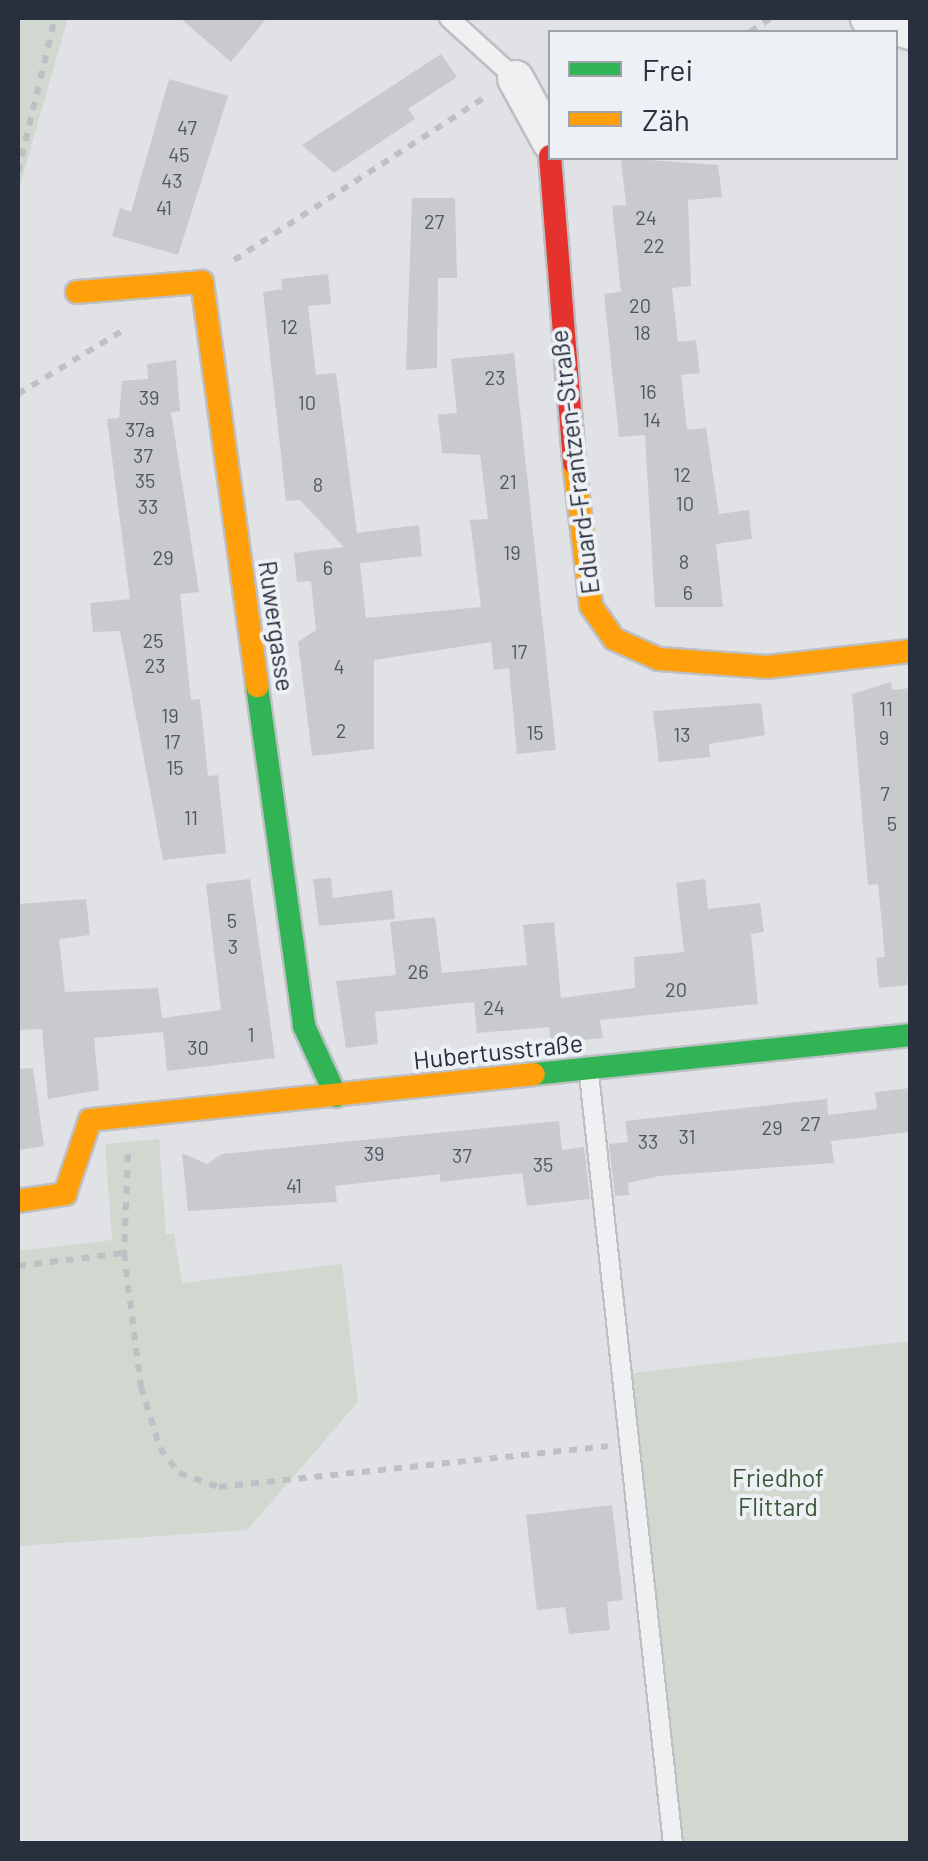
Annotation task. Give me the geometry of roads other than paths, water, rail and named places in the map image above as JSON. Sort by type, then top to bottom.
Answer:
[{"type":"street","points":[[868,18],[910,31]]},
{"type":"street","points":[[515,78],[548,138]]},
{"type":"street","name":"Eduard-Frantzen-Straße","points":[[550,160],[557,325],[591,606],[614,639],[660,659],[766,667],[910,652]]},
{"type":"street","name":"Ruwergasse","points":[[77,292],[202,282],[304,1026],[336,1096]]},
{"type":"street","name":"Hubertusstraße","points":[[18,1201],[64,1194],[90,1120],[910,1035]]},
{"type":"lane","points":[[449,18],[515,78]]},
{"type":"lane","points":[[588,1068],[633,1446],[672,1844]]},
{"type":"park label","name":"Friedhof Flittard","points":[[778,1492]]}]
